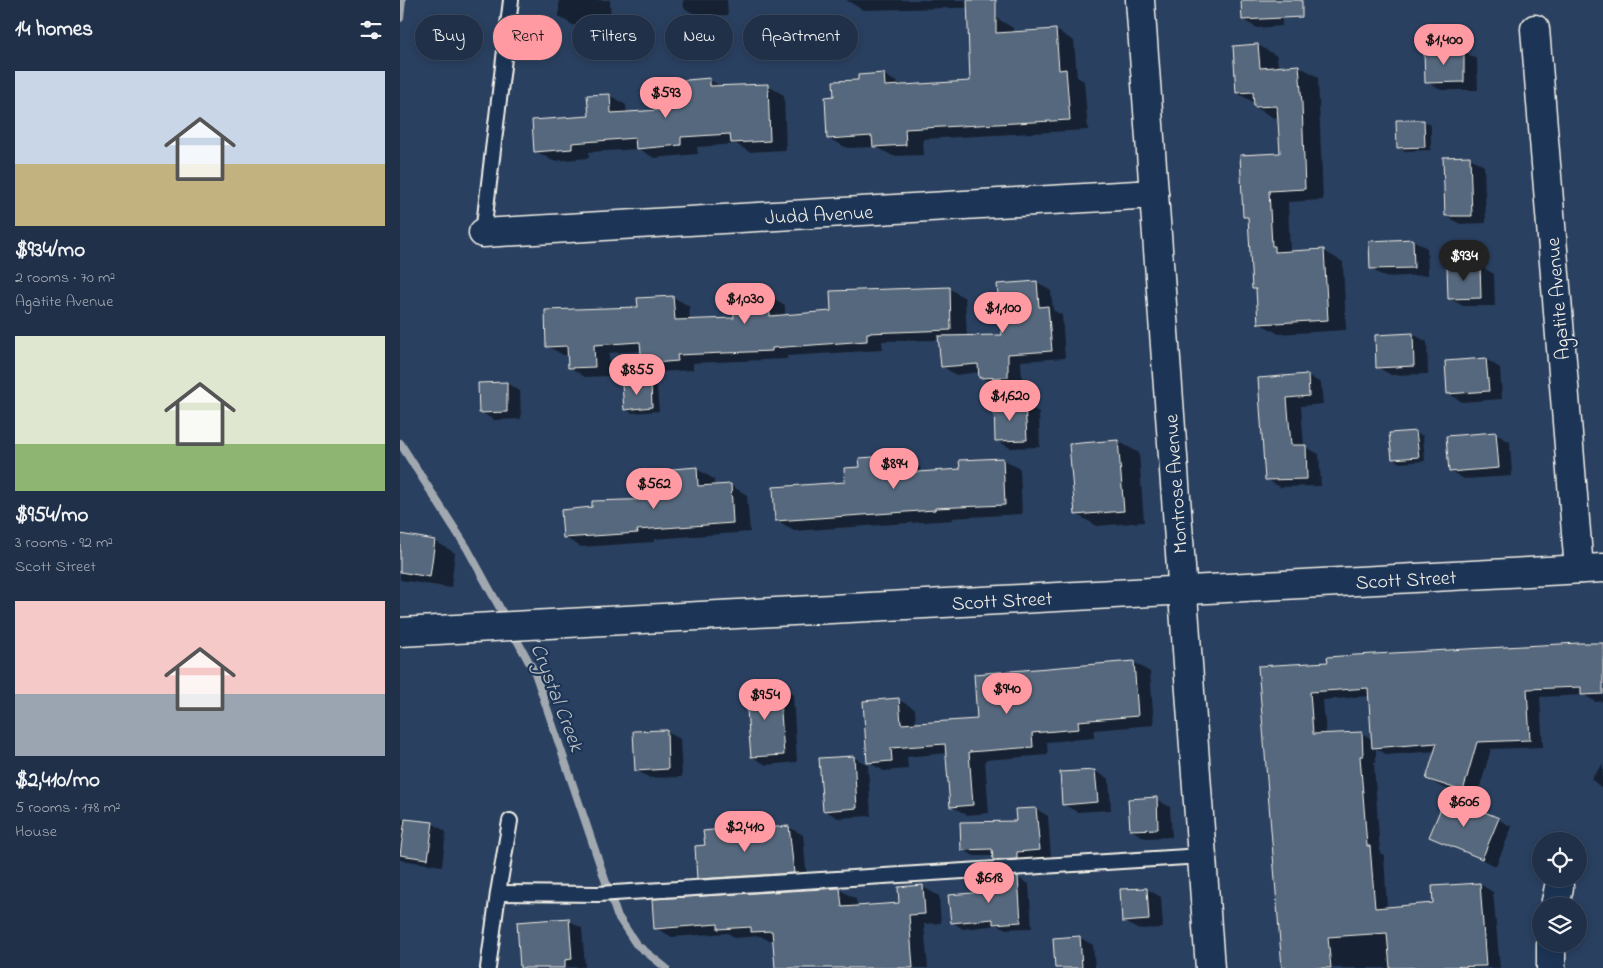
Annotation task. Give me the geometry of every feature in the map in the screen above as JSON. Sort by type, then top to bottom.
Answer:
[{"type":"street","name":"Montrose Avenue","points":[[1140,0],[1210,968]]},
{"type":"street","name":"Agatite Avenue","points":[[1535,29],[1591,569]]},
{"type":"street","name":"Judd Avenue","points":[[483,233],[1154,194]]},
{"type":"street","name":"Scott Street","points":[[400,632],[1591,569]]},
{"type":"street","points":[[1551,952],[1551,968]]},
{"type":"lane","points":[[483,233],[511,0]]},
{"type":"lane","points":[[488,968],[510,820]]},
{"type":"lane","points":[[498,893],[598,894],[650,889],[1202,856]]},
{"type":"building","points":[[967,0],[996,0],[996,33],[1056,29],[1059,70],[1066,69],[1070,120],[905,129],[906,145],[873,147],[872,136],[827,139],[825,97],[834,96],[833,81],[858,80],[858,75],[884,73],[885,86],[970,81]]},
{"type":"building","points":[[1241,0],[1302,0],[1302,17],[1242,20]]},
{"type":"building","points":[[1258,44],[1260,68],[1299,65],[1302,104],[1305,189],[1269,191],[1272,246],[1275,246],[1275,252],[1324,249],[1328,320],[1258,324],[1256,289],[1252,289],[1248,217],[1243,217],[1240,155],[1280,153],[1277,106],[1254,107],[1253,92],[1236,93],[1233,46]]},
{"type":"building","points":[[1464,49],[1464,82],[1425,83],[1424,50]]},
{"type":"building","points":[[710,78],[710,86],[768,84],[770,141],[731,143],[730,134],[681,137],[681,145],[636,149],[635,138],[572,143],[572,149],[534,152],[532,120],[589,116],[587,95],[610,94],[611,113],[677,109],[675,81]]},
{"type":"building","points":[[1396,120],[1424,120],[1425,147],[1397,148]]},
{"type":"building","points":[[1470,156],[1472,216],[1445,216],[1443,157]]},
{"type":"building","points":[[1413,239],[1414,268],[1370,269],[1369,241]]},
{"type":"building","points":[[1480,265],[1481,298],[1448,299],[1447,266]]},
{"type":"building","points":[[1037,281],[1039,307],[1048,306],[1052,351],[1008,354],[1008,377],[979,378],[978,364],[941,367],[938,336],[1002,335],[997,284]]},
{"type":"building","points":[[950,287],[951,330],[867,333],[867,341],[772,348],[772,351],[677,355],[678,361],[642,364],[640,342],[594,345],[595,367],[568,368],[567,346],[546,347],[545,310],[638,307],[637,298],[673,296],[675,320],[734,318],[733,296],[769,294],[770,316],[831,311],[830,291]]},
{"type":"building","points":[[1413,333],[1414,366],[1376,368],[1375,335]]},
{"type":"building","points":[[1486,358],[1489,391],[1447,394],[1445,361]]},
{"type":"building","points":[[1308,374],[1309,396],[1287,398],[1291,445],[1306,445],[1307,479],[1265,480],[1258,378]]},
{"type":"building","points":[[507,382],[507,412],[479,413],[478,383]]},
{"type":"building","points":[[651,382],[652,407],[624,410],[622,384]]},
{"type":"building","points":[[1025,403],[1027,440],[995,441],[994,404]]},
{"type":"building","points":[[1416,431],[1419,457],[1392,459],[1389,433]]},
{"type":"building","points":[[1496,432],[1499,468],[1449,472],[1446,436]]},
{"type":"building","points":[[1118,440],[1124,511],[1075,515],[1069,444]]},
{"type":"building","points":[[903,455],[904,473],[960,469],[959,460],[1003,458],[1005,505],[935,508],[935,510],[775,521],[773,487],[845,482],[844,468],[860,467],[859,458]]},
{"type":"building","points":[[697,467],[698,486],[731,484],[733,523],[637,530],[638,533],[563,538],[561,510],[592,507],[592,501],[658,499],[658,490],[674,489],[673,469]]},
{"type":"building","points":[[400,534],[435,540],[430,577],[400,572]]},
{"type":"building","points":[[1603,643],[1603,694],[1581,695],[1581,687],[1527,689],[1530,740],[1477,742],[1463,791],[1426,779],[1437,743],[1372,748],[1368,688],[1310,692],[1313,734],[1362,732],[1363,756],[1360,756],[1367,846],[1370,846],[1375,908],[1433,903],[1432,886],[1480,883],[1486,966],[1390,968],[1387,933],[1328,937],[1331,968],[1282,968],[1258,666],[1328,662],[1327,657]]},
{"type":"building","points":[[1134,661],[1138,716],[1078,721],[1079,729],[1032,733],[1033,747],[969,752],[973,805],[950,807],[945,744],[891,748],[892,761],[867,763],[863,701],[899,698],[901,724],[977,719],[974,674]]},
{"type":"building","points":[[779,684],[784,755],[751,757],[745,687]]},
{"type":"building","points":[[667,730],[668,769],[635,771],[633,731]]},
{"type":"building","points":[[854,756],[857,808],[823,811],[819,758]]},
{"type":"building","points":[[1095,770],[1098,802],[1062,805],[1060,772]]},
{"type":"building","points":[[1446,796],[1499,818],[1482,859],[1429,837]]},
{"type":"building","points":[[1157,797],[1158,829],[1130,830],[1128,799]]},
{"type":"building","points":[[1036,808],[1040,850],[1017,852],[1017,859],[993,860],[992,849],[961,850],[960,822],[1016,821],[1015,809]]},
{"type":"building","points":[[405,819],[433,822],[428,859],[400,855]]},
{"type":"building","points":[[789,826],[794,873],[697,879],[695,846],[705,845],[703,831],[741,827],[742,830]]},
{"type":"building","points":[[1018,876],[1021,922],[993,924],[993,919],[951,923],[948,895],[996,891],[995,878]]},
{"type":"building","points":[[923,885],[925,914],[909,915],[913,968],[775,968],[772,931],[751,932],[751,927],[718,929],[718,924],[654,929],[652,899],[840,888],[842,907],[899,903],[898,887]]},
{"type":"building","points":[[1147,888],[1149,920],[1122,922],[1120,889]]},
{"type":"building","points":[[569,918],[572,959],[565,960],[565,968],[520,968],[517,922]]},
{"type":"building","points":[[1080,936],[1082,968],[1055,968],[1053,938]]},
{"type":"waterway","name":"Crystal Creek","points":[[400,18],[402,0]]},
{"type":"waterway","name":"Crystal Creek","points":[[400,443],[467,548],[507,621]]},
{"type":"waterway","name":"Crystal Creek","points":[[512,631],[535,673],[617,915],[636,944],[666,968]]}]
